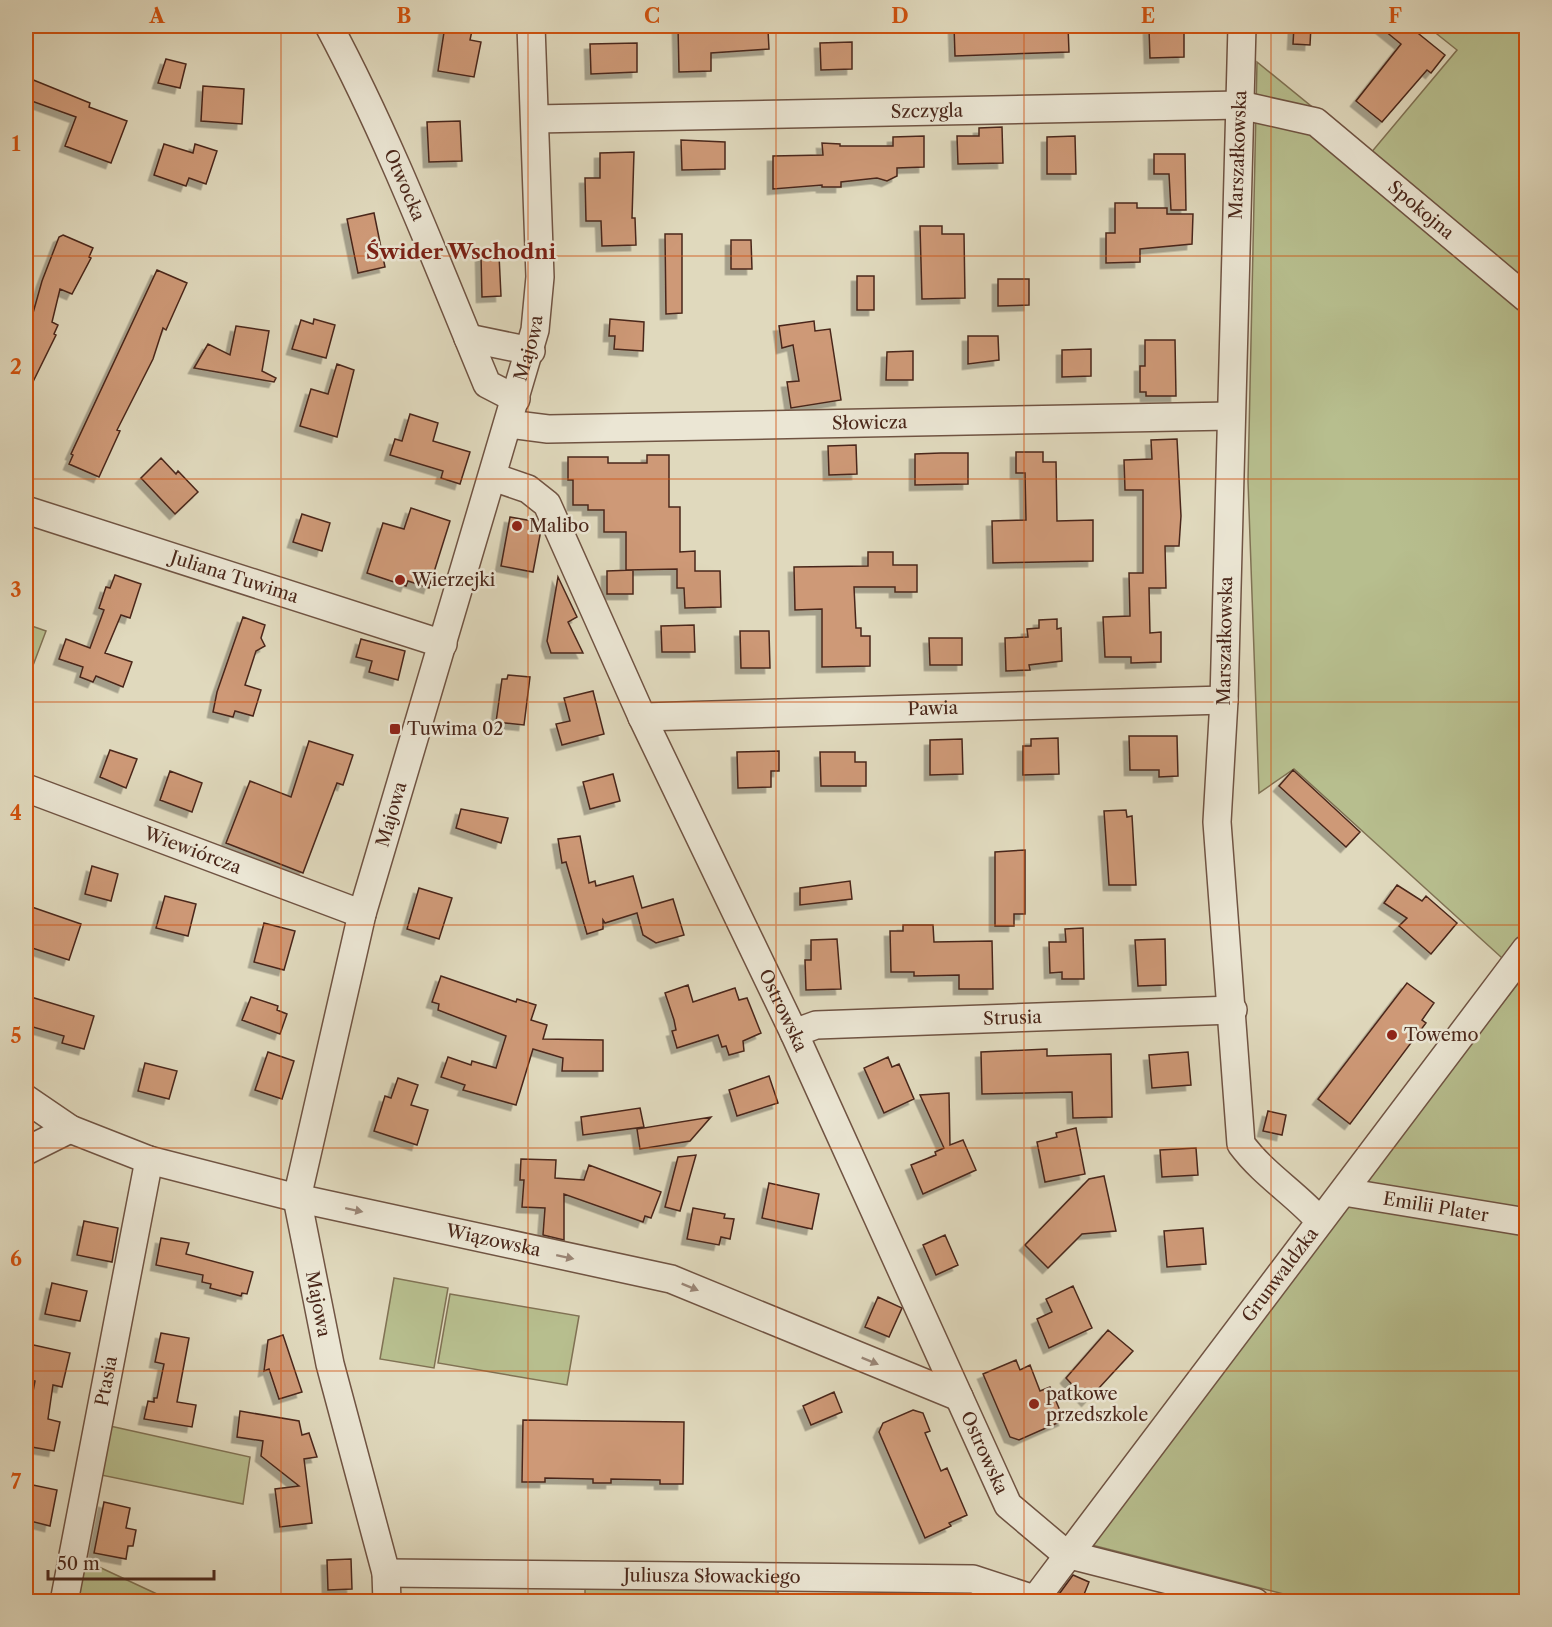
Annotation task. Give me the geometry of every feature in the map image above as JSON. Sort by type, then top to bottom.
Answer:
[{"type":"street","name":"Otwocka","points":[[329,26],[354,73],[459,312],[487,384],[512,411]]},
{"type":"street","name":"Majowa","points":[[387,1602],[386,1573],[330,1364],[297,1198],[362,914],[531,351],[540,277],[531,26]]},
{"type":"street","name":"Marszałkowska","points":[[1242,26],[1224,700],[1217,822],[1233,1010],[1241,1144],[1254,1162],[1286,1191],[1299,1198],[1320,1221]]},
{"type":"street","name":"Szczygla","points":[[535,119],[1240,105],[1316,122]]},
{"type":"street","name":"Spokojna","points":[[1316,122],[1527,298]]},
{"type":"street","points":[[468,338],[531,351]]},
{"type":"street","name":"Słowicza","points":[[512,411],[548,429],[1230,416]]},
{"type":"street","name":"Ostrowska","points":[[494,477],[528,489],[547,504],[642,717],[794,1033],[1008,1505],[1066,1554]]},
{"type":"street","name":"Juliana Tuwima","points":[[26,510],[443,644]]},
{"type":"street","name":"Pawia","points":[[642,717],[1224,700]]},
{"type":"street","name":"Wiewiórcza","points":[[26,788],[362,914]]},
{"type":"street","name":"Grunwaldzka","points":[[1034,1601],[1066,1554],[1527,949]]},
{"type":"street","name":"Strusia","points":[[794,1033],[816,1025],[1233,1010]]},
{"type":"street","name":"Wiązowska","points":[[26,1099],[70,1129],[149,1160],[297,1198],[671,1280],[959,1397]]},
{"type":"street","points":[[26,1151],[70,1129]]},
{"type":"street","name":"Ptasia","points":[[64,1602],[149,1160]]},
{"type":"street","name":"Emilii Plater","points":[[1344,1192],[1527,1222]]},
{"type":"street","points":[[1066,1554],[1255,1602]]},
{"type":"street","name":"Juliusza Słowackiego","points":[[386,1573],[973,1579],[1034,1601]]},
{"type":"green space","points":[[1427,26],[1526,26],[1526,1601],[1311,1601],[1080,1542],[1523,977],[1294,769],[1259,793],[1248,481],[1257,62],[1370,154],[1457,50]]},
{"type":"green space","points":[[26,624],[46,631],[26,684]]},
{"type":"green space","points":[[394,1278],[448,1288],[434,1368],[380,1359]]},
{"type":"green space","points":[[450,1294],[579,1316],[567,1385],[438,1363]]},
{"type":"green space","points":[[110,1426],[250,1457],[243,1504],[101,1475]]},
{"type":"green space","points":[[84,1560],[172,1601],[76,1602]]},
{"type":"green space","points":[[585,1587],[778,1591],[778,1601],[585,1601]]},
{"type":"building","points":[[445,26],[473,26],[470,40],[481,42],[474,77],[438,71]]},
{"type":"building","points":[[759,26],[759,31],[768,30],[769,49],[711,53],[711,71],[679,72],[678,27]]},
{"type":"building","points":[[954,26],[1068,26],[1069,52],[955,56]]},
{"type":"building","points":[[1294,26],[1311,26],[1310,45],[1293,44]]},
{"type":"building","points":[[1379,26],[1409,26],[1445,55],[1431,73],[1427,70],[1382,122],[1356,101],[1401,44]]},
{"type":"building","points":[[1184,28],[1184,57],[1150,58],[1149,29]]},
{"type":"building","points":[[852,42],[852,69],[821,70],[820,43]]},
{"type":"building","points":[[637,43],[637,72],[591,74],[590,44]]},
{"type":"building","points":[[166,59],[186,64],[180,88],[158,83]]},
{"type":"building","points":[[26,77],[90,103],[89,107],[127,121],[111,163],[65,146],[76,117],[26,99]]},
{"type":"building","points":[[203,86],[244,89],[242,124],[201,121]]},
{"type":"building","points":[[460,121],[462,161],[429,162],[427,122]]},
{"type":"building","points":[[1002,127],[1003,163],[958,164],[957,136],[979,136],[979,128]]},
{"type":"building","points":[[924,136],[924,167],[897,168],[897,176],[887,181],[877,178],[841,182],[841,187],[822,187],[822,185],[773,189],[773,156],[823,155],[822,143],[840,144],[840,146],[893,146],[893,137]]},
{"type":"building","points":[[1075,136],[1076,174],[1047,174],[1047,137]]},
{"type":"building","points":[[681,140],[725,142],[725,169],[682,170]]},
{"type":"building","points":[[164,144],[193,153],[195,144],[217,151],[206,184],[189,178],[186,186],[154,175]]},
{"type":"building","points":[[634,152],[632,218],[635,218],[636,245],[602,246],[601,221],[586,221],[585,178],[600,178],[600,153]]},
{"type":"building","points":[[1154,154],[1185,154],[1186,210],[1171,210],[1169,174],[1154,174]]},
{"type":"building","points":[[1115,203],[1137,203],[1137,208],[1167,208],[1167,214],[1193,214],[1192,244],[1140,249],[1140,262],[1106,263],[1106,233],[1115,233]]},
{"type":"building","points":[[374,213],[385,267],[358,273],[347,219]]},
{"type":"building","points":[[920,226],[942,226],[942,234],[964,234],[965,298],[922,299]]},
{"type":"building","points":[[665,234],[682,234],[682,313],[666,314]]},
{"type":"building","points":[[63,235],[93,248],[89,257],[91,258],[72,294],[60,289],[52,322],[58,325],[54,334],[56,335],[26,396],[26,311],[33,313],[42,281],[59,237]]},
{"type":"building","points":[[731,240],[751,240],[752,269],[731,269]]},
{"type":"building","points":[[499,255],[501,296],[482,297],[481,256]]},
{"type":"building","points":[[157,270],[187,283],[166,330],[163,328],[153,359],[117,430],[120,431],[99,477],[69,464],[73,455],[71,454]]},
{"type":"building","points":[[857,276],[874,276],[874,310],[857,310]]},
{"type":"building","points":[[998,279],[1029,279],[1029,305],[998,306]]},
{"type":"building","points":[[314,319],[335,325],[326,358],[292,349],[301,320],[313,324]]},
{"type":"building","points":[[610,319],[644,322],[643,351],[614,349],[615,336],[609,336]]},
{"type":"building","points":[[814,321],[815,331],[830,329],[841,400],[791,408],[787,382],[799,381],[793,345],[782,348],[779,326]]},
{"type":"building","points":[[236,326],[269,331],[262,371],[276,378],[274,382],[194,368],[208,344],[230,355]]},
{"type":"building","points":[[968,336],[998,336],[999,360],[968,364]]},
{"type":"building","points":[[1145,340],[1175,340],[1176,396],[1146,396],[1146,392],[1140,392],[1140,366],[1145,366]]},
{"type":"building","points":[[1091,349],[1091,376],[1062,377],[1062,350]]},
{"type":"building","points":[[913,351],[913,380],[886,380],[887,352]]},
{"type":"building","points":[[337,364],[354,370],[337,437],[300,426],[311,389],[328,394]]},
{"type":"building","points":[[410,414],[438,423],[433,441],[470,452],[460,484],[441,478],[443,471],[390,455],[395,439],[402,441]]},
{"type":"building","points":[[1177,439],[1181,516],[1179,546],[1165,546],[1166,588],[1149,588],[1150,633],[1161,632],[1161,662],[1131,663],[1131,657],[1105,657],[1103,617],[1130,616],[1129,573],[1143,573],[1143,490],[1125,490],[1124,460],[1152,459],[1151,440]]},
{"type":"building","points":[[856,445],[857,474],[829,475],[828,446]]},
{"type":"building","points":[[1016,452],[1043,452],[1043,462],[1056,462],[1057,521],[1093,520],[1093,561],[993,563],[992,521],[1026,520],[1025,473],[1016,473]]},
{"type":"building","points":[[968,453],[968,484],[915,485],[915,454]]},
{"type":"building","points":[[647,455],[669,455],[669,507],[680,507],[680,552],[695,551],[695,571],[720,571],[721,607],[685,608],[684,588],[677,588],[677,569],[626,570],[626,532],[604,532],[604,510],[588,510],[588,505],[573,505],[573,480],[568,480],[568,457],[608,457],[608,463],[647,463]]},
{"type":"building","points":[[161,458],[176,474],[178,471],[198,492],[175,514],[141,478]]},
{"type":"building","points":[[411,508],[450,521],[429,588],[408,581],[406,586],[367,573],[383,523],[404,529]]},
{"type":"building","points":[[302,514],[330,523],[322,551],[293,542]]},
{"type":"building","points":[[510,517],[538,522],[541,530],[533,572],[501,566]]},
{"type":"building","points":[[868,552],[893,552],[893,565],[917,565],[917,592],[895,592],[895,587],[854,587],[856,628],[861,628],[861,636],[870,636],[870,666],[822,667],[822,609],[795,610],[794,567],[868,566]]},
{"type":"building","points":[[633,570],[633,594],[607,594],[607,571]]},
{"type":"building","points":[[115,575],[141,584],[130,618],[121,615],[105,653],[132,662],[123,687],[96,676],[93,682],[80,677],[83,667],[59,659],[66,639],[90,648],[104,610],[99,608],[106,587],[110,588]]},
{"type":"building","points":[[558,577],[577,617],[568,622],[583,653],[551,653],[547,641]]},
{"type":"building","points":[[243,617],[265,625],[261,638],[265,646],[256,651],[245,685],[261,690],[253,716],[235,711],[233,717],[213,712],[217,692]]},
{"type":"building","points":[[1057,619],[1057,629],[1061,628],[1062,661],[1029,665],[1030,670],[1006,671],[1005,638],[1028,637],[1027,629],[1039,628],[1039,620]]},
{"type":"building","points":[[694,625],[695,652],[662,652],[661,626]]},
{"type":"building","points":[[740,631],[769,631],[770,668],[741,668]]},
{"type":"building","points":[[929,638],[962,638],[962,665],[930,665]]},
{"type":"building","points":[[361,639],[405,651],[398,680],[369,672],[372,661],[356,657]]},
{"type":"building","points":[[508,675],[530,677],[524,725],[496,722],[502,679],[507,679]]},
{"type":"building","points":[[593,691],[604,734],[562,745],[556,724],[570,721],[564,698]]},
{"type":"building","points":[[1129,736],[1177,736],[1178,776],[1159,777],[1159,770],[1130,770]]},
{"type":"building","points":[[1058,738],[1059,774],[1023,775],[1023,746],[1031,746],[1031,739]]},
{"type":"building","points":[[962,739],[963,774],[930,775],[930,740]]},
{"type":"building","points":[[309,741],[353,755],[343,785],[337,783],[303,873],[226,843],[250,781],[291,797]]},
{"type":"building","points":[[110,750],[137,759],[126,788],[100,777]]},
{"type":"building","points":[[779,751],[779,771],[771,771],[771,787],[738,788],[737,752]]},
{"type":"building","points":[[820,752],[855,752],[855,762],[866,762],[866,786],[821,786]]},
{"type":"building","points":[[1293,770],[1360,832],[1346,847],[1279,786]]},
{"type":"building","points":[[170,771],[202,783],[192,812],[160,800]]},
{"type":"building","points":[[613,774],[620,801],[590,809],[583,782]]},
{"type":"building","points":[[461,809],[508,818],[501,843],[456,828]]},
{"type":"building","points":[[1126,810],[1127,817],[1132,816],[1136,885],[1109,885],[1104,811]]},
{"type":"building","points":[[580,836],[589,883],[595,881],[596,886],[633,876],[642,908],[673,899],[684,935],[656,943],[643,935],[637,913],[605,923],[603,920],[603,929],[587,934],[566,862],[562,863],[558,839]]},
{"type":"building","points":[[1025,850],[1025,914],[1014,914],[1014,926],[995,926],[995,852]]},
{"type":"building","points":[[92,866],[118,874],[111,901],[85,894]]},
{"type":"building","points":[[850,881],[852,899],[800,905],[800,888]]},
{"type":"building","points":[[1397,885],[1422,901],[1426,896],[1457,923],[1431,954],[1399,926],[1407,918],[1384,903]]},
{"type":"building","points":[[419,888],[452,898],[439,939],[407,929]]},
{"type":"building","points":[[165,896],[196,904],[188,936],[156,928]]},
{"type":"building","points":[[26,905],[81,924],[69,960],[26,946]]},
{"type":"building","points":[[264,923],[295,931],[284,970],[254,962]]},
{"type":"building","points":[[903,925],[933,925],[934,942],[992,941],[993,989],[959,989],[959,975],[914,976],[914,972],[891,972],[890,931],[903,931]]},
{"type":"building","points":[[1083,928],[1084,979],[1062,979],[1062,972],[1050,973],[1049,942],[1066,942],[1065,929]]},
{"type":"building","points":[[837,939],[841,989],[806,990],[805,960],[811,960],[811,940]]},
{"type":"building","points":[[1165,939],[1166,985],[1138,986],[1135,940]]},
{"type":"building","points":[[441,976],[516,1002],[517,999],[536,1005],[531,1020],[547,1025],[543,1039],[603,1040],[603,1071],[562,1071],[563,1058],[533,1049],[516,1105],[463,1090],[465,1085],[441,1077],[448,1057],[471,1065],[472,1061],[496,1068],[506,1036],[438,1010],[439,1004],[432,1002]]},
{"type":"building","points":[[1407,983],[1434,1003],[1422,1020],[1426,1023],[1350,1124],[1318,1099]]},
{"type":"building","points":[[688,985],[693,1002],[735,988],[739,1000],[747,998],[761,1033],[743,1041],[744,1051],[729,1055],[726,1046],[722,1047],[718,1035],[677,1048],[672,1031],[676,1030],[674,1020],[665,993]]},
{"type":"building","points":[[31,997],[94,1016],[84,1049],[62,1043],[64,1036],[26,1025]]},
{"type":"building","points":[[251,997],[278,1006],[277,1010],[287,1014],[280,1034],[242,1020]]},
{"type":"building","points":[[1047,1049],[1047,1056],[1111,1054],[1112,1117],[1073,1118],[1072,1092],[982,1094],[981,1052]]},
{"type":"building","points":[[268,1052],[294,1061],[282,1099],[255,1090]]},
{"type":"building","points":[[1188,1052],[1191,1085],[1152,1088],[1149,1055]]},
{"type":"building","points":[[888,1057],[892,1067],[899,1064],[914,1099],[884,1113],[864,1068]]},
{"type":"building","points":[[145,1063],[177,1071],[169,1099],[138,1091]]},
{"type":"building","points":[[769,1076],[778,1103],[737,1116],[729,1090]]},
{"type":"building","points":[[398,1078],[418,1085],[411,1105],[428,1110],[417,1145],[374,1131],[385,1096],[391,1098]]},
{"type":"building","points":[[949,1093],[950,1145],[963,1140],[976,1170],[923,1194],[911,1165],[936,1155],[935,1152],[944,1148],[920,1095]]},
{"type":"building","points":[[640,1108],[644,1127],[583,1135],[581,1117]]},
{"type":"building","points":[[1268,1111],[1286,1115],[1282,1135],[1263,1131]]},
{"type":"building","points":[[711,1117],[690,1141],[640,1149],[637,1129]]},
{"type":"building","points":[[1076,1128],[1085,1174],[1045,1182],[1037,1142],[1057,1137],[1056,1133]]},
{"type":"building","points":[[1196,1148],[1198,1175],[1162,1177],[1160,1150]]},
{"type":"building","points":[[696,1155],[680,1211],[665,1207],[678,1157]]},
{"type":"building","points":[[521,1159],[556,1160],[555,1178],[584,1180],[589,1165],[661,1192],[651,1218],[645,1216],[643,1222],[564,1194],[564,1240],[543,1235],[545,1208],[522,1207],[524,1180],[520,1180]]},
{"type":"building","points":[[1104,1176],[1116,1231],[1082,1234],[1048,1268],[1025,1245],[1089,1179]]},
{"type":"building","points":[[769,1183],[819,1194],[812,1229],[762,1218]]},
{"type":"building","points":[[693,1208],[725,1214],[724,1218],[734,1219],[730,1239],[721,1237],[719,1245],[687,1239]]},
{"type":"building","points":[[84,1221],[118,1228],[112,1262],[77,1255]]},
{"type":"building","points":[[1203,1228],[1206,1264],[1167,1267],[1164,1231]]},
{"type":"building","points":[[945,1235],[958,1265],[936,1275],[923,1245]]},
{"type":"building","points":[[161,1238],[189,1243],[186,1254],[253,1272],[247,1294],[242,1293],[241,1296],[210,1288],[211,1284],[202,1282],[203,1275],[156,1265]]},
{"type":"building","points":[[52,1283],[87,1291],[80,1321],[45,1314]]},
{"type":"building","points":[[1073,1286],[1092,1328],[1049,1348],[1037,1319],[1052,1312],[1046,1299]]},
{"type":"building","points":[[878,1297],[902,1308],[889,1337],[865,1327]]},
{"type":"building","points":[[1108,1330],[1133,1351],[1087,1401],[1066,1378]]},
{"type":"building","points":[[161,1333],[189,1338],[177,1402],[196,1405],[192,1427],[144,1419],[148,1401],[154,1402],[154,1398],[157,1398],[164,1364],[155,1362]]},
{"type":"building","points":[[283,1335],[302,1392],[279,1399],[269,1369],[264,1371],[268,1340]]},
{"type":"building","points":[[29,1344],[70,1353],[62,1387],[53,1385],[48,1419],[60,1422],[54,1451],[26,1446],[26,1428],[35,1381],[26,1379]]},
{"type":"building","points":[[1016,1360],[1020,1370],[1030,1365],[1040,1391],[1050,1387],[1064,1420],[1019,1440],[1010,1437],[983,1374]]},
{"type":"building","points":[[834,1392],[842,1412],[811,1425],[803,1406]]},
{"type":"building","points":[[913,1410],[923,1413],[930,1431],[925,1433],[941,1471],[947,1468],[967,1515],[949,1523],[951,1526],[925,1538],[879,1432],[883,1423]]},
{"type":"building","points":[[240,1411],[299,1421],[302,1435],[309,1433],[317,1457],[304,1459],[312,1523],[280,1527],[275,1489],[299,1486],[261,1456],[263,1441],[237,1437]]},
{"type":"building","points":[[523,1420],[684,1422],[683,1484],[660,1484],[660,1480],[611,1479],[611,1483],[593,1483],[593,1479],[545,1478],[545,1482],[522,1482]]},
{"type":"building","points":[[28,1484],[57,1490],[50,1526],[26,1520]]},
{"type":"building","points":[[104,1502],[130,1508],[126,1528],[136,1530],[133,1546],[128,1546],[126,1559],[94,1553]]},
{"type":"building","points":[[351,1559],[352,1589],[328,1590],[327,1560]]},
{"type":"building","points":[[1073,1575],[1089,1582],[1081,1602],[1069,1602],[1057,1597]]},
{"type":"place","name":"Malibo","points":[[517,526]]},
{"type":"place","name":"Wierzejki","points":[[400,580]]},
{"type":"place","name":"Tuwima 02","points":[[395,729]]},
{"type":"place","name":"Towemo","points":[[1392,1035]]},
{"type":"place","name":"patkowe przedszkole","points":[[1034,1404]]},
{"type":"district","name":"Świder Wschodni","points":[[461,251]]}]
